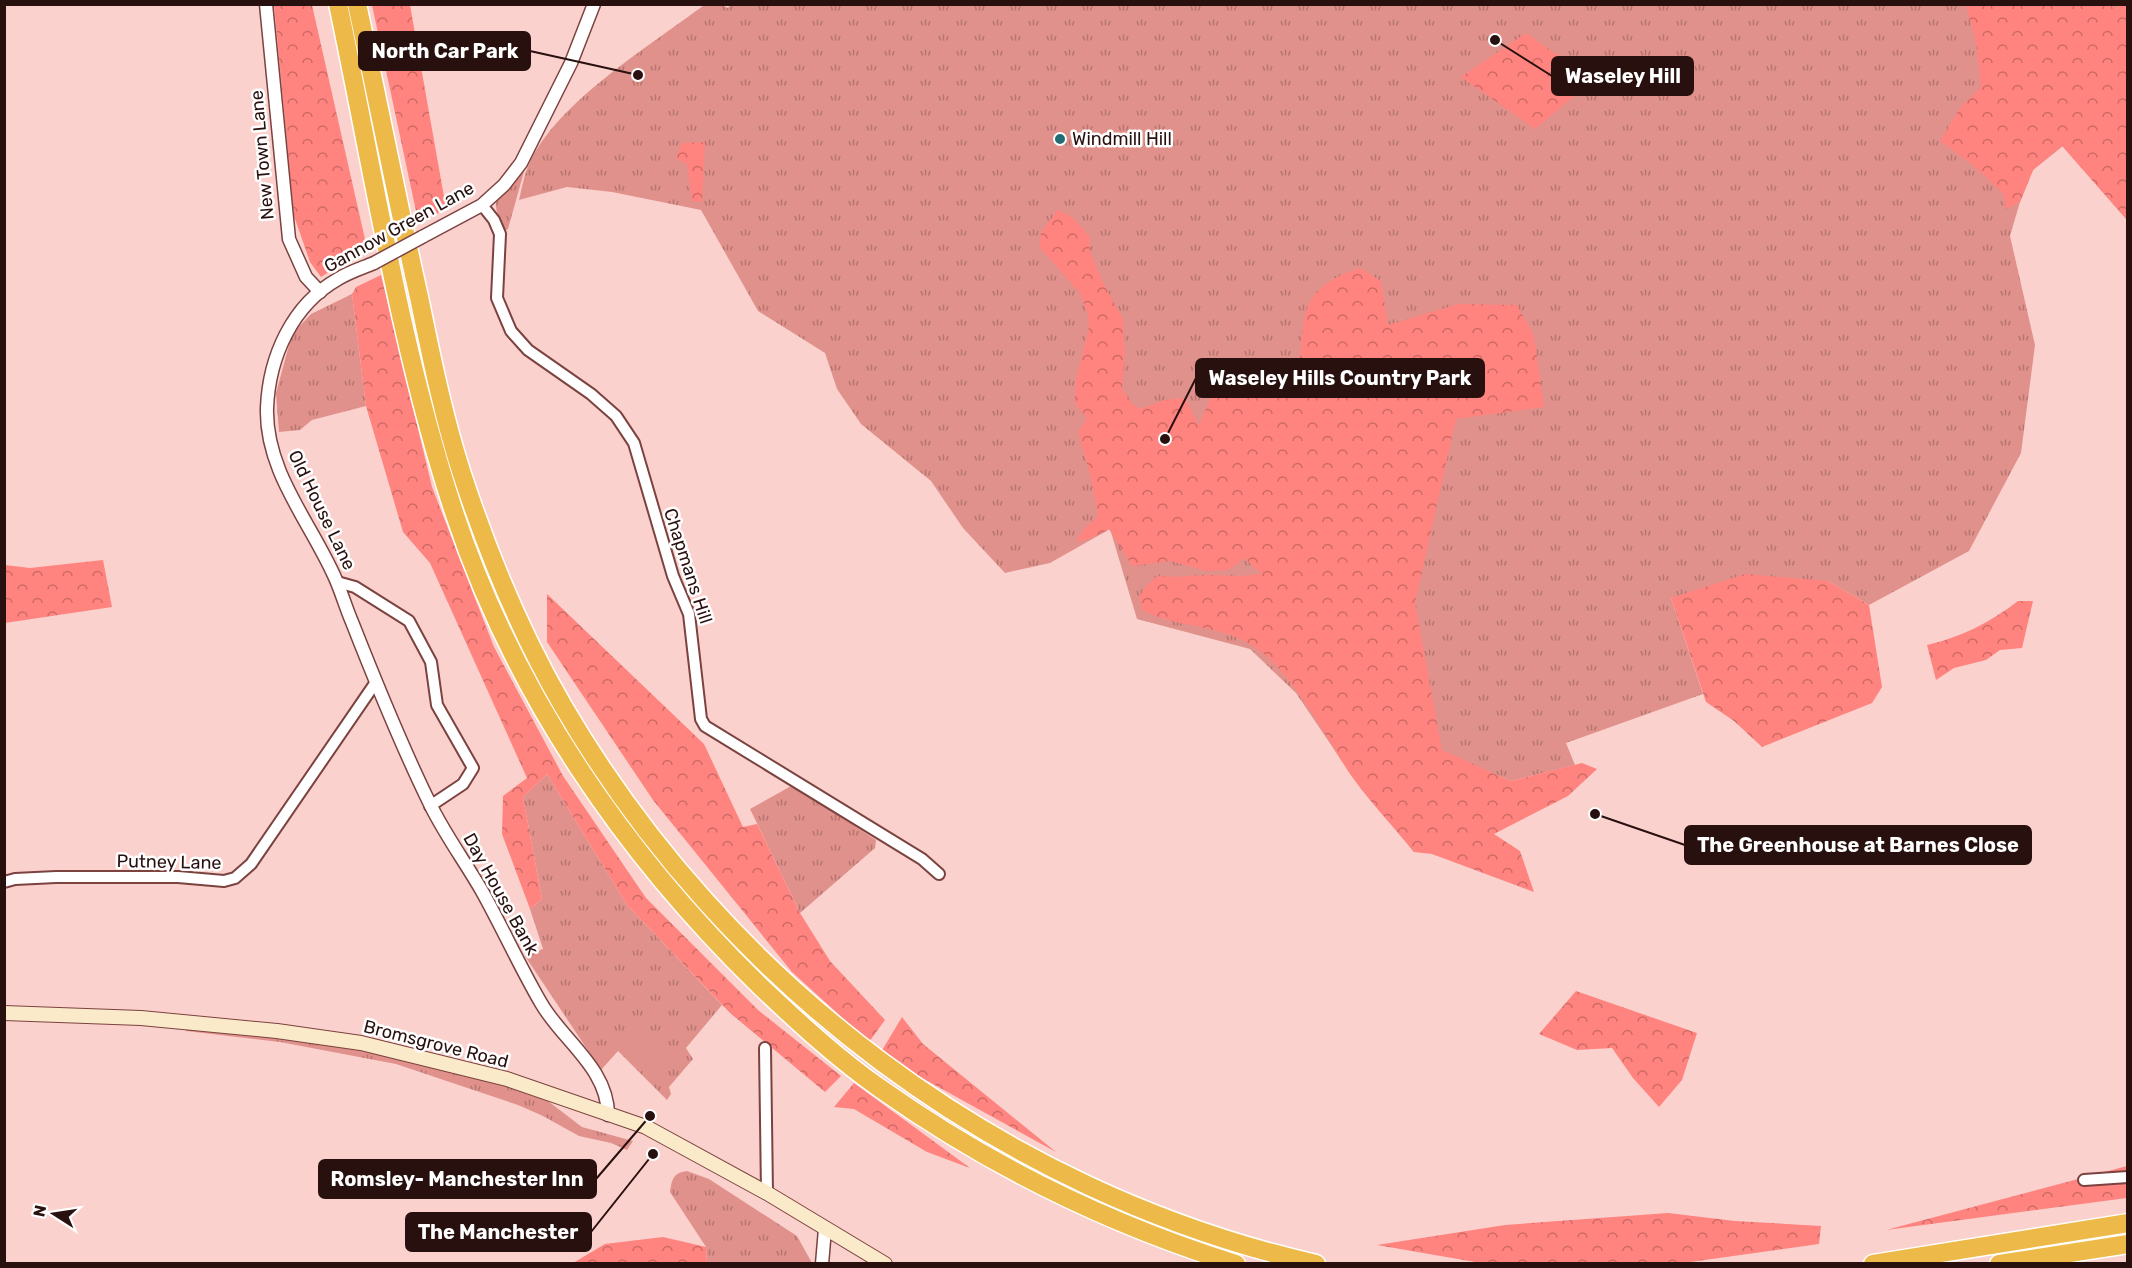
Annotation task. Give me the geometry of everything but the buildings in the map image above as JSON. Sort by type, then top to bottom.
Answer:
[{"type":"highway","points":[[338,4],[416,373],[455,515],[487,597],[522,670],[560,738],[594,792],[644,860],[705,931],[784,1009],[878,1087],[986,1156],[1055,1193],[1146,1233],[1236,1263]]},
{"type":"highway","points":[[357,4],[426,334],[460,468],[496,568],[561,703],[610,780],[651,835],[720,916],[788,986],[849,1038],[917,1089],[994,1137],[1070,1177],[1139,1208],[1213,1234],[1316,1263]]},
{"type":"highway","points":[[1873,1263],[2127,1223]]},
{"type":"highway","points":[[1999,1263],[2127,1244]]},
{"type":"main road","name":"Bromsgrove Road","points":[[4,1013],[175,1020],[277,1030],[362,1043],[507,1079],[646,1127],[767,1193],[885,1263]]},
{"type":"street","name":"New Town Lane","points":[[266,4],[289,239],[306,277],[320,292]]},
{"type":"street","name":"Gannow Green Lane","points":[[320,292],[338,279],[482,205],[504,185],[520,163],[571,63],[594,4]]},
{"type":"street","name":"Chapmans Hill","points":[[482,205],[494,220],[500,234],[497,298],[511,331],[528,350],[591,394],[615,416],[634,443],[673,576],[689,614],[694,635],[701,719],[705,726],[922,859],[939,874]]},
{"type":"street","name":"Old House Lane","points":[[320,292],[288,330],[276,354],[267,410],[271,445],[287,488],[311,528],[337,582],[376,682]]},
{"type":"street","points":[[337,582],[354,587],[405,616],[431,662],[437,705],[473,768],[463,784],[430,806]]},
{"type":"street","name":"Day House Bank","points":[[376,682],[430,806],[483,893],[544,1009],[596,1075],[608,1103],[608,1115]]},
{"type":"street","name":"Putney Lane","points":[[4,882],[15,879],[56,877],[178,877],[224,880],[235,878],[251,864],[376,682]]},
{"type":"street","points":[[765,1048],[767,1193]]},
{"type":"street","points":[[2084,1180],[2127,1177]]},
{"type":"street","points":[[822,1263],[825,1229]]},
{"type":"green space","points":[[731,4],[2127,5],[2127,220],[2063,146],[2033,170],[2010,236],[2035,345],[2021,453],[1969,551],[1869,605],[1828,581],[1671,598],[1703,694],[1566,743],[1575,765],[1511,781],[1442,751],[1414,852],[1350,773],[1296,693],[1250,649],[1137,619],[1110,529],[1050,563],[1005,573],[963,528],[931,481],[861,424],[837,389],[825,353],[758,311],[701,210],[612,192],[567,187],[519,200],[527,168],[542,141],[582,97],[632,57],[704,5],[722,5],[728,8]]},
{"type":"green space","points":[[2110,4],[2112,7],[2127,5],[2127,220],[2062,146],[2033,170],[2020,202],[2006,209],[2003,193],[1974,166],[1940,141],[1960,108],[1981,87],[1976,42],[1966,5]]},
{"type":"green space","points":[[274,5],[312,5],[367,248],[321,277],[310,262],[294,216]]},
{"type":"green space","points":[[372,5],[410,5],[446,208],[419,225]]},
{"type":"green space","points":[[1526,33],[1593,80],[1535,129],[1461,77]]},
{"type":"green space","points":[[705,142],[702,202],[692,201],[687,164],[676,158],[682,143]]},
{"type":"green space","points":[[525,168],[508,229],[505,231],[497,211],[497,198],[518,170]]},
{"type":"green space","points":[[1058,210],[1072,217],[1090,237],[1090,251],[1102,281],[1123,319],[1125,355],[1122,389],[1133,405],[1141,409],[1164,400],[1185,398],[1199,425],[1213,393],[1276,387],[1299,369],[1302,332],[1308,305],[1325,285],[1360,268],[1381,281],[1388,325],[1459,304],[1517,305],[1534,336],[1544,407],[1456,419],[1415,603],[1442,750],[1511,781],[1582,763],[1597,769],[1568,796],[1494,834],[1520,851],[1534,892],[1432,854],[1414,852],[1357,784],[1306,703],[1293,685],[1265,655],[1250,644],[1224,633],[1168,620],[1142,610],[1139,597],[1146,586],[1157,576],[1242,576],[1261,573],[1244,558],[1229,570],[1206,571],[1170,561],[1132,566],[1109,529],[1092,538],[1076,542],[1084,529],[1098,516],[1091,478],[1078,432],[1087,418],[1075,403],[1075,383],[1089,327],[1088,315],[1080,293],[1040,248],[1041,232]]},
{"type":"green space","points":[[381,275],[432,487],[494,647],[563,776],[646,898],[758,1010],[841,1076],[825,1092],[730,1013],[627,905],[547,774],[523,797],[542,899],[530,909],[502,834],[503,796],[527,778],[430,563],[403,532],[366,406],[352,294],[356,287]]},
{"type":"green space","points":[[352,294],[366,406],[312,420],[300,430],[279,432],[276,393],[292,334],[311,314]]},
{"type":"green space","points":[[103,560],[112,607],[5,623],[5,565],[30,568]]},
{"type":"green space","points":[[1745,574],[1828,581],[1869,605],[1882,687],[1872,703],[1762,747],[1734,721],[1706,702],[1671,598]]},
{"type":"green space","points":[[547,594],[704,744],[743,827],[757,824],[800,913],[830,961],[885,1020],[869,1042],[792,972],[653,800],[547,642]]},
{"type":"green space","points":[[2018,601],[2033,601],[2022,648],[2000,650],[1986,660],[1954,668],[1936,680],[1927,645],[1975,628]]},
{"type":"green space","points":[[547,774],[627,905],[722,1005],[686,1048],[693,1059],[669,1087],[671,1094],[667,1100],[618,1051],[601,1070],[525,956],[543,949],[530,909],[542,899],[523,797]]},
{"type":"green space","points":[[793,785],[876,840],[875,848],[800,913],[750,809]]},
{"type":"green space","points":[[1576,991],[1697,1033],[1682,1080],[1659,1107],[1633,1078],[1612,1048],[1577,1050],[1539,1034]]},
{"type":"green space","points":[[902,1017],[923,1044],[1056,1152],[913,1073],[881,1052]]},
{"type":"green space","points":[[645,1024],[678,1059],[662,1075],[628,1040]]},
{"type":"green space","points":[[186,1026],[360,1048],[465,1073],[540,1095],[582,1127],[633,1141],[627,1150],[611,1143],[579,1136],[518,1105],[396,1064],[280,1042],[186,1031]]},
{"type":"green space","points":[[854,1083],[970,1168],[927,1152],[854,1109],[834,1107]]},
{"type":"green space","points":[[2127,1166],[2127,1198],[1886,1230]]},
{"type":"green space","points":[[687,1171],[709,1179],[797,1236],[812,1263],[707,1263],[706,1247],[670,1192],[674,1177]]},
{"type":"green space","points":[[1668,1213],[1735,1221],[1821,1226],[1819,1244],[1676,1264],[1481,1263],[1377,1245],[1505,1225]]},
{"type":"green space","points":[[663,1237],[706,1247],[707,1263],[573,1263],[605,1244]]},
{"type":"place","name":"Waseley Hill","points":[[1495,40]]},
{"type":"place","name":"North Car Park","points":[[638,75]]},
{"type":"place","name":"Windmill Hill","points":[[1060,139]]},
{"type":"place","name":"Waseley Hills Country Park","points":[[1165,439]]},
{"type":"place","name":"The Greenhouse at Barnes Close","points":[[1595,814]]},
{"type":"place","name":"Romsley- Manchester Inn","points":[[650,1116]]},
{"type":"place","name":"The Manchester","points":[[653,1154]]}]
